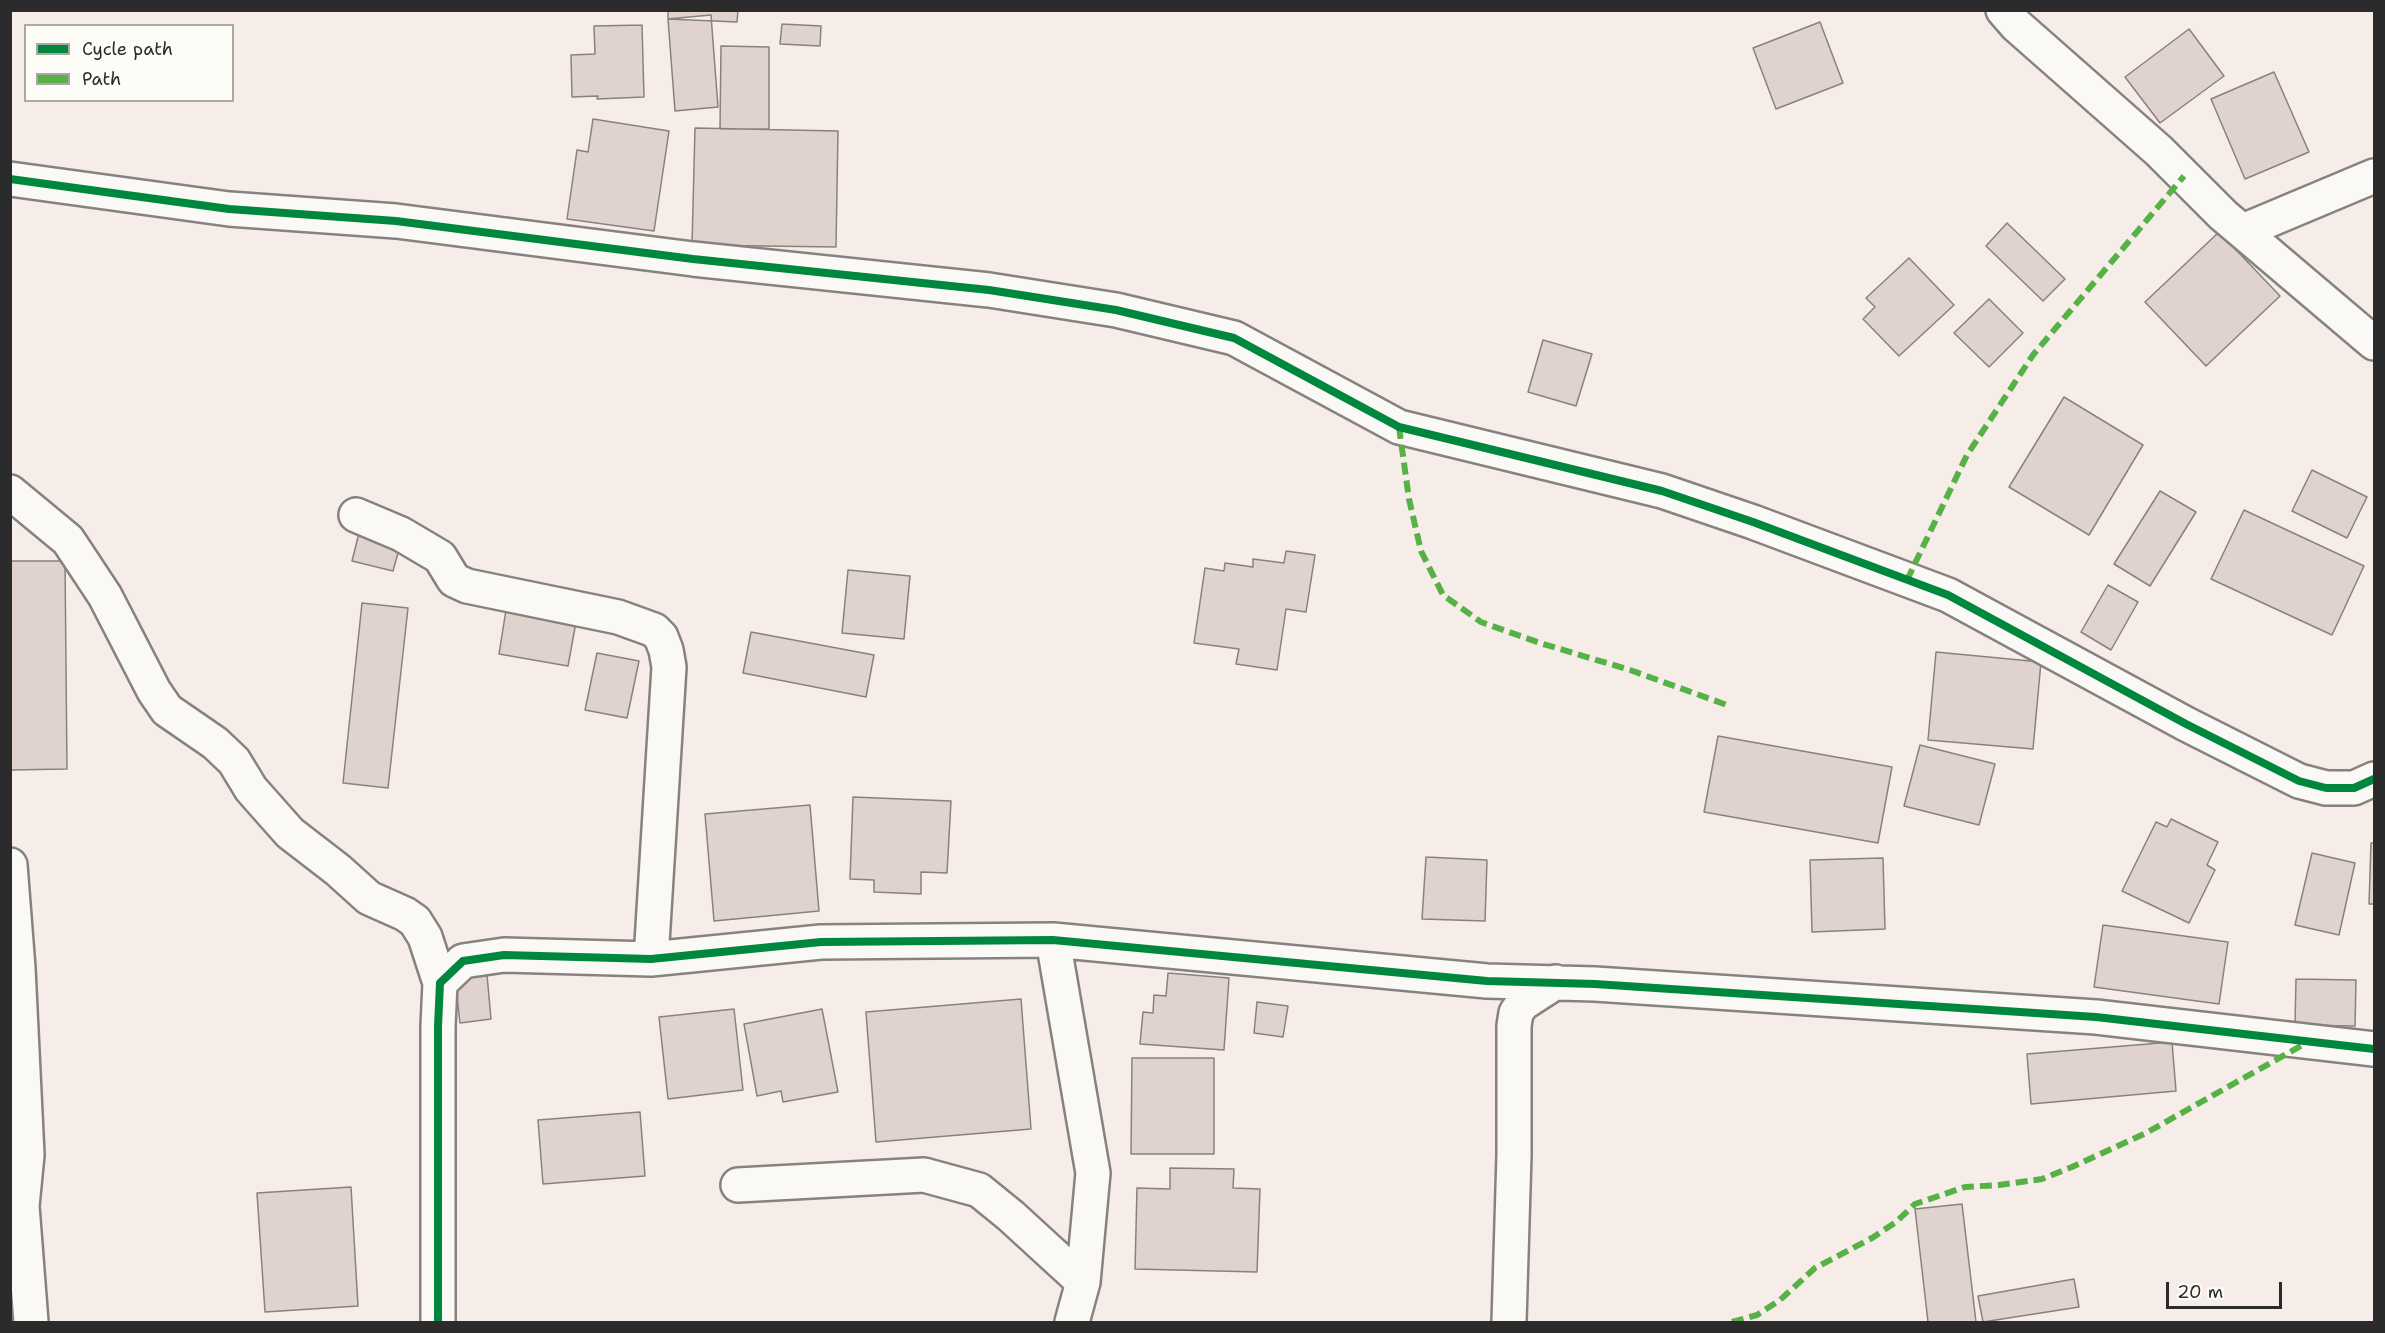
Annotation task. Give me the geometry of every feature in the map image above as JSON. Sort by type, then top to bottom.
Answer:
[{"type":"street","points":[[2003,10],[2016,25],[2159,152],[2223,215],[2374,343]]},
{"type":"street","points":[[2243,231],[2374,176]]},
{"type":"street","points":[[10,179],[229,208],[396,221],[693,260],[989,290],[1116,310],[1234,338],[1400,427],[1662,491],[1753,522],[1948,595],[2186,724],[2299,781],[2326,788],[2354,788],[2374,779]]},
{"type":"street","points":[[10,492],[68,540],[105,596],[153,691],[167,710],[215,742],[234,761],[251,789],[290,833],[338,870],[369,898],[405,914],[414,921],[425,937],[440,983],[438,1323]]},
{"type":"street","points":[[356,515],[401,534],[440,557],[454,580],[467,586],[618,617],[654,630],[661,637],[669,668],[651,959]]},
{"type":"street","points":[[10,865],[27,1155],[22,1206],[31,1323]]},
{"type":"street","points":[[440,983],[463,961],[504,955],[651,959],[821,942],[1053,940],[1487,981],[1556,982],[2096,1017],[2374,1049]]},
{"type":"street","points":[[1053,940],[1093,1173],[1083,1282],[1072,1323]]},
{"type":"street","points":[[1509,1323],[1514,1155],[1514,1026],[1516,1013],[1522,1004],[1556,982]]},
{"type":"street","points":[[738,1185],[924,1175],[979,1190],[1083,1282]]},
{"type":"building","points":[[668,10],[738,10],[737,22],[668,19]]},
{"type":"building","points":[[711,15],[718,107],[675,111],[668,19]]},
{"type":"building","points":[[1820,22],[1843,83],[1776,109],[1753,48]]},
{"type":"building","points":[[782,24],[821,26],[820,46],[780,44]]},
{"type":"building","points":[[642,25],[644,97],[597,99],[598,96],[572,97],[571,55],[595,54],[594,26]]},
{"type":"building","points":[[2189,29],[2224,76],[2160,123],[2125,77]]},
{"type":"building","points":[[721,46],[769,47],[769,129],[720,129]]},
{"type":"building","points":[[2274,72],[2309,152],[2245,179],[2211,99]]},
{"type":"building","points":[[593,119],[669,131],[654,231],[567,219],[577,150],[588,152]]},
{"type":"building","points":[[695,128],[838,131],[836,247],[692,245]]},
{"type":"building","points":[[2007,223],[2065,279],[2043,301],[1986,246]]},
{"type":"building","points":[[2219,232],[2280,296],[2206,366],[2145,302]]},
{"type":"building","points":[[1909,258],[1954,305],[1899,356],[1863,319],[1875,307],[1866,298]]},
{"type":"building","points":[[1989,299],[2023,333],[1989,367],[1954,333]]},
{"type":"building","points":[[1543,340],[1592,354],[1576,406],[1528,392]]},
{"type":"building","points":[[2064,397],[2143,445],[2089,535],[2009,487]]},
{"type":"building","points":[[2312,470],[2367,497],[2347,538],[2292,511]]},
{"type":"building","points":[[2160,491],[2196,512],[2150,586],[2114,564]]},
{"type":"building","points":[[2244,510],[2364,566],[2332,635],[2211,579]]},
{"type":"building","points":[[359,533],[401,542],[393,571],[352,561]]},
{"type":"building","points":[[1286,551],[1315,555],[1306,612],[1286,609],[1277,670],[1236,664],[1239,649],[1194,643],[1205,568],[1224,571],[1225,563],[1253,567],[1253,559],[1284,563]]},
{"type":"building","points":[[10,561],[65,561],[67,769],[11,770]]},
{"type":"building","points":[[848,570],[910,576],[904,639],[842,633]]},
{"type":"building","points":[[2108,585],[2138,602],[2111,650],[2081,632]]},
{"type":"building","points":[[362,603],[408,608],[388,788],[343,783]]},
{"type":"building","points":[[506,610],[576,622],[568,666],[499,654]]},
{"type":"building","points":[[751,632],[874,655],[866,697],[743,673]]},
{"type":"building","points":[[1936,652],[2041,662],[2033,749],[1928,740]]},
{"type":"building","points":[[597,653],[639,661],[627,718],[585,710]]},
{"type":"building","points":[[1718,736],[1892,767],[1878,843],[1704,812]]},
{"type":"building","points":[[1920,745],[1995,764],[1979,825],[1904,806]]},
{"type":"building","points":[[853,797],[951,801],[947,873],[921,872],[921,894],[874,892],[874,880],[850,879]]},
{"type":"building","points":[[810,805],[819,911],[714,921],[705,814]]},
{"type":"building","points":[[2171,819],[2218,842],[2207,865],[2215,870],[2189,923],[2122,891],[2156,822],[2167,827]]},
{"type":"building","points":[[2371,843],[2374,843],[2374,904],[2369,904]]},
{"type":"building","points":[[2312,853],[2355,863],[2339,935],[2295,925]]},
{"type":"building","points":[[1426,857],[1487,860],[1485,921],[1422,919]]},
{"type":"building","points":[[1883,858],[1885,929],[1812,932],[1810,860]]},
{"type":"building","points":[[2103,925],[2228,942],[2219,1004],[2094,987]]},
{"type":"building","points":[[1168,973],[1229,978],[1224,1050],[1140,1044],[1143,1012],[1153,1013],[1154,995],[1166,996]]},
{"type":"building","points":[[487,975],[491,1019],[460,1023],[455,978]]},
{"type":"building","points":[[2296,979],[2356,980],[2355,1026],[2295,1025]]},
{"type":"building","points":[[1021,999],[1031,1129],[876,1142],[866,1012]]},
{"type":"building","points":[[1257,1002],[1288,1006],[1283,1037],[1254,1033]]},
{"type":"building","points":[[734,1009],[743,1090],[668,1099],[659,1017]]},
{"type":"building","points":[[822,1009],[838,1092],[783,1102],[781,1091],[757,1096],[744,1024]]},
{"type":"building","points":[[2172,1042],[2176,1091],[2031,1104],[2027,1054]]},
{"type":"building","points":[[1132,1058],[1214,1058],[1214,1154],[1131,1154]]},
{"type":"building","points":[[640,1112],[645,1176],[543,1184],[538,1120]]},
{"type":"building","points":[[1170,1168],[1234,1169],[1233,1188],[1260,1189],[1257,1272],[1135,1269],[1137,1188],[1170,1189]]},
{"type":"building","points":[[351,1187],[358,1306],[265,1312],[257,1193]]},
{"type":"building","points":[[1962,1204],[1976,1322],[1928,1322],[1915,1209]]},
{"type":"building","points":[[2074,1279],[2079,1307],[1983,1322],[1978,1296]]},
{"type":"marked path","points":[[1907,580],[1967,455],[2033,355],[2184,176]]},
{"type":"marked path","points":[[1399,427],[1409,499],[1421,551],[1443,595],[1481,622],[1540,643],[1630,670],[1727,705]]},
{"type":"marked path","points":[[1732,1322],[1757,1315],[1780,1300],[1815,1268],[1872,1238],[1896,1222],[1915,1204],[1965,1187],[2042,1179],[2072,1167],[2146,1133],[2306,1043]]},
{"type":"cycle path","points":[[10,179],[229,209],[396,221],[693,259],[989,290],[1116,310],[1234,338],[1399,427],[1662,491],[1753,522],[1948,595],[2186,724],[2299,781],[2326,788],[2354,788],[2374,779]]},
{"type":"cycle path","points":[[438,1322],[440,983],[463,961],[504,955],[651,959],[821,942],[1053,940],[1487,981],[1595,984],[2096,1017],[2374,1049]]}]
